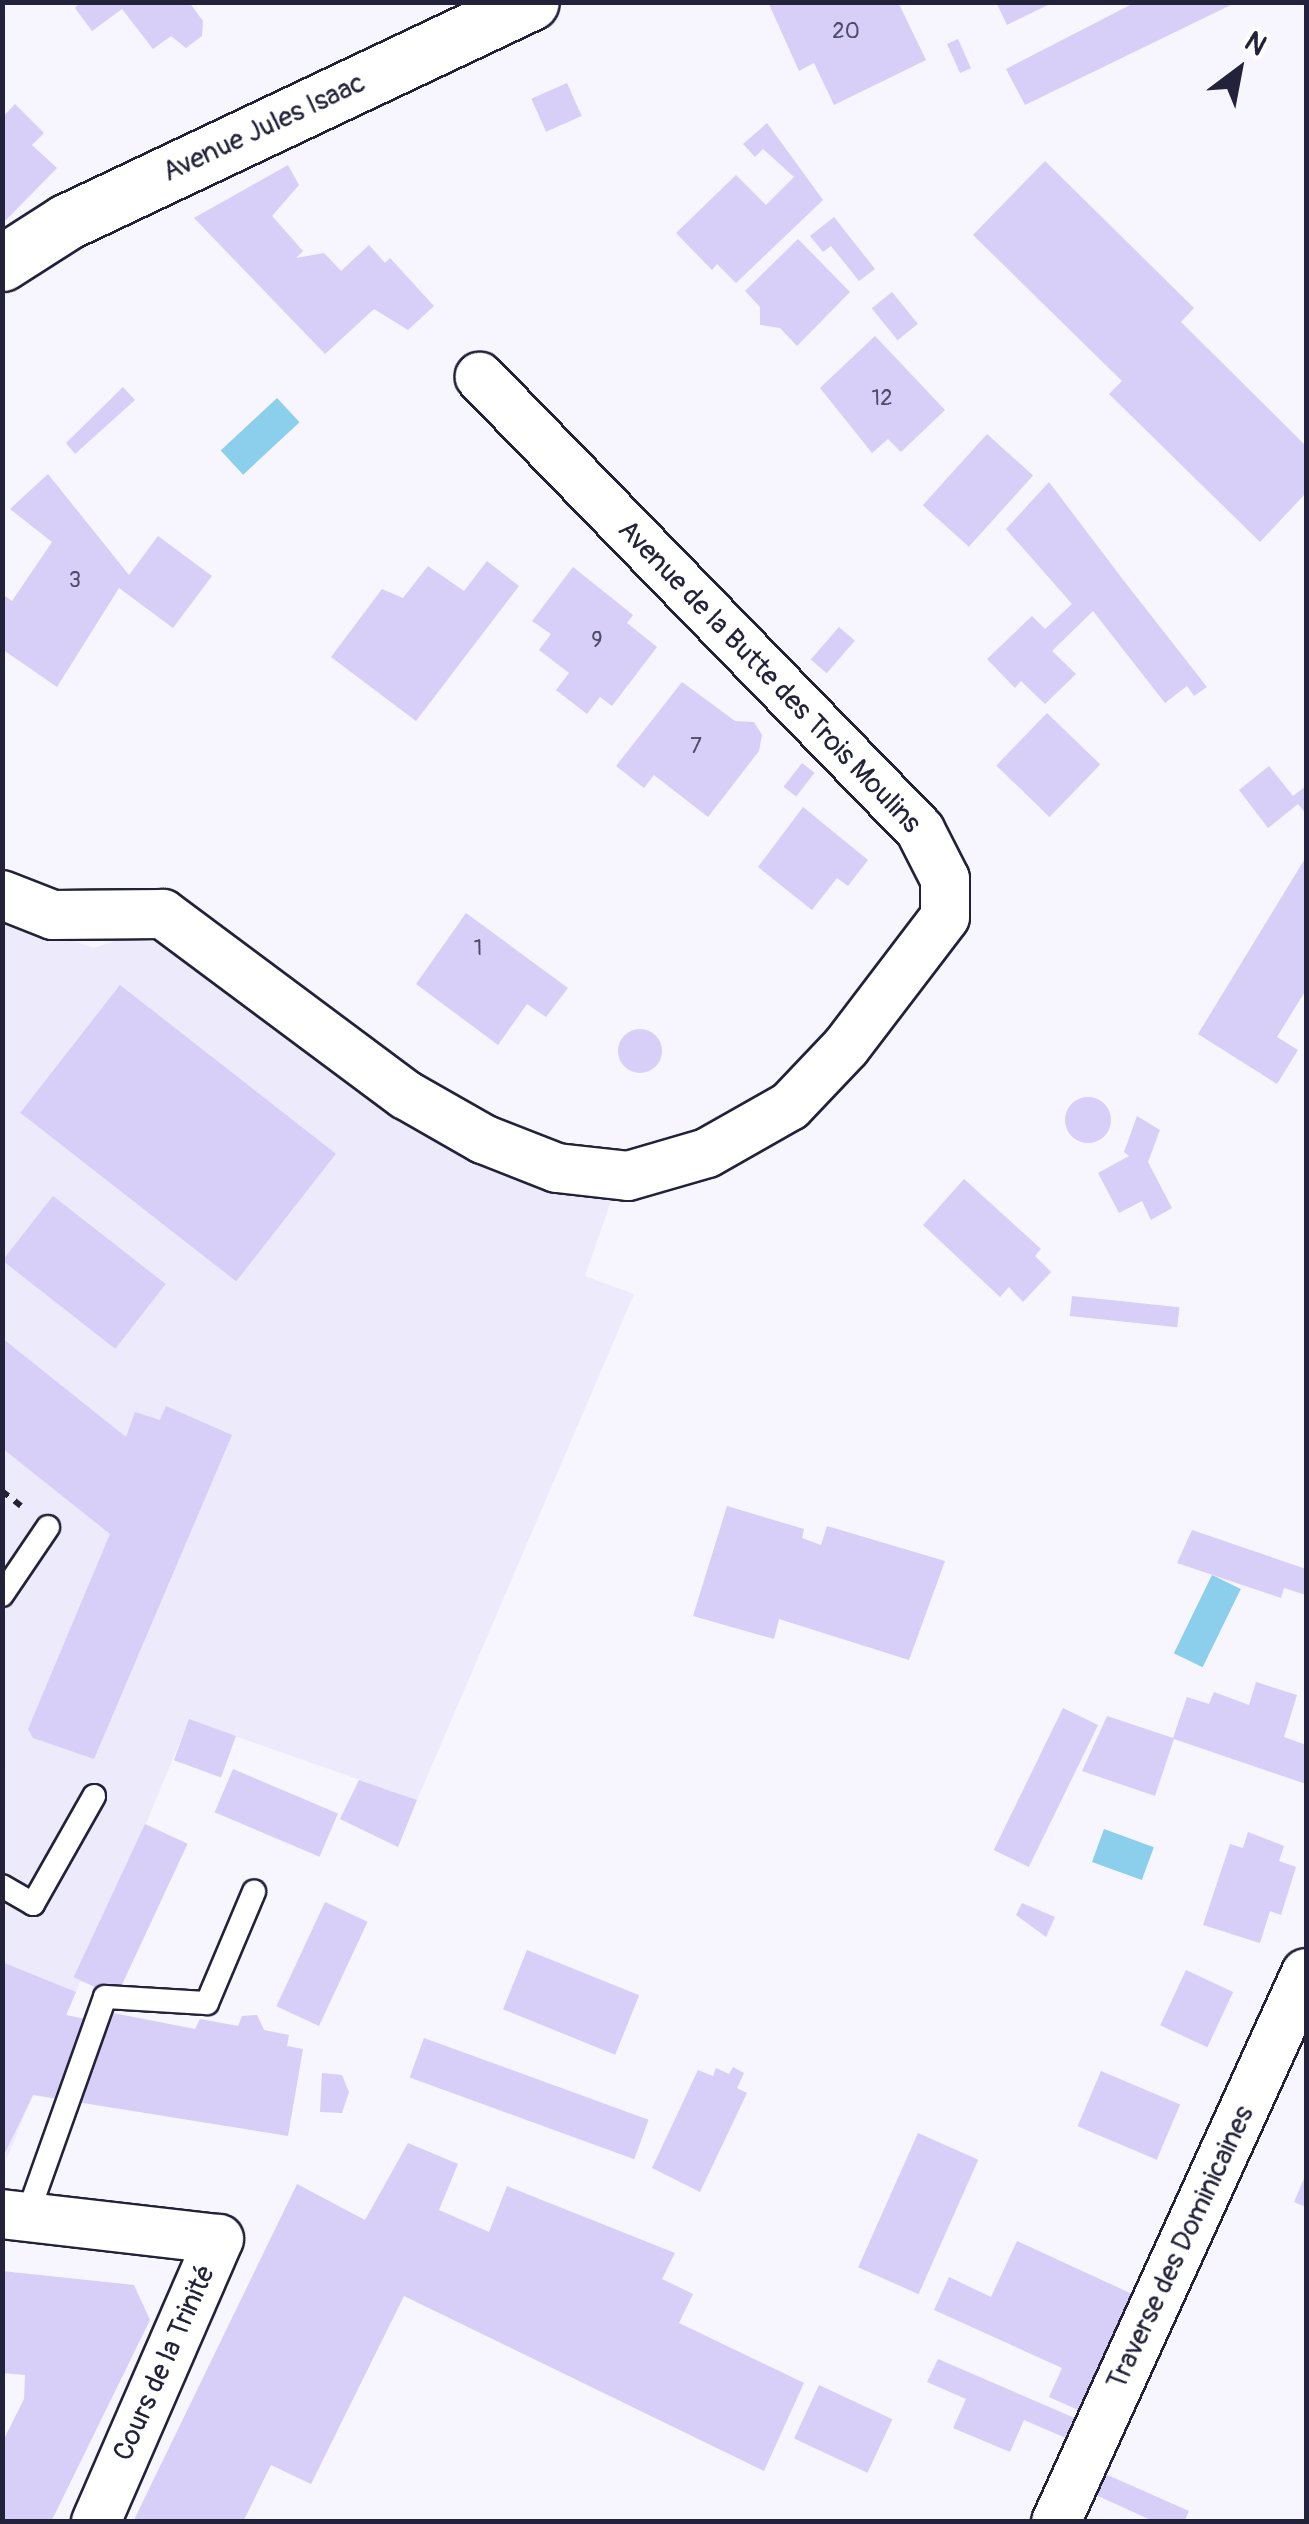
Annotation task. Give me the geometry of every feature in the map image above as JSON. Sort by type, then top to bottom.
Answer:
[{"type":"main road","name":"Avenue Jules Isaac","points":[[2,263],[84,213],[532,2]]},
{"type":"street","name":"Avenue de la Butte des Trois Moulins","points":[[2,895],[53,914],[163,914],[406,1095],[483,1139],[558,1168],[628,1176],[706,1153],[790,1106],[846,1047],[945,917],[945,880],[920,830],[480,377]]},
{"type":"street","name":"Traverse des Dominicaines","points":[[1056,2522],[1306,1974]]},
{"type":"street","name":"Cours de la Trinité","points":[[15,2215],[220,2239],[96,2522]]},
{"type":"lane","points":[[2,1595],[48,1526]]},
{"type":"lane","points":[[2,1886],[32,1904],[94,1796]]},
{"type":"lane","points":[[15,2215],[105,1997],[207,2002],[254,1892]]},
{"type":"shaded area","points":[[3,916],[94,948],[148,930],[411,1127],[528,1182],[612,1198],[585,1276],[634,1294],[417,1800],[189,1720],[6,2160]]},
{"type":"water","points":[[277,398],[300,422],[243,475],[221,451]]},
{"type":"water","points":[[1212,1575],[1241,1589],[1203,1667],[1174,1653]]},
{"type":"water","points":[[1104,1829],[1154,1847],[1142,1880],[1092,1862]]},
{"type":"building","points":[[80,2],[189,2],[203,21],[202,36],[186,48],[171,36],[153,49],[122,9],[92,31],[75,8]]},
{"type":"building","points":[[768,2],[898,2],[926,60],[834,105],[814,63],[799,71]]},
{"type":"building","points":[[996,2],[1054,2],[1007,25]]},
{"type":"building","points":[[1136,2],[1237,2],[1025,105],[1006,69]]},
{"type":"building","points":[[958,39],[971,68],[960,73],[947,44]]},
{"type":"building","points":[[567,83],[582,116],[546,132],[531,99]]},
{"type":"building","points":[[15,104],[44,133],[32,145],[57,168],[2,224],[2,118]]},
{"type":"building","points":[[767,123],[823,200],[736,283],[717,264],[712,270],[676,233],[736,175],[766,205],[794,177],[763,149],[755,157],[743,144]]},
{"type":"building","points":[[1045,161],[1194,308],[1181,322],[1306,446],[1306,493],[1260,542],[1109,394],[1122,381],[973,235]]},
{"type":"building","points":[[288,165],[299,185],[272,216],[303,251],[296,258],[324,253],[341,271],[369,245],[385,263],[390,258],[434,306],[408,330],[374,309],[325,354],[194,218]]},
{"type":"building","points":[[834,217],[875,269],[859,281],[831,246],[823,252],[810,236]]},
{"type":"building","points":[[798,239],[850,292],[797,346],[780,328],[760,325],[760,307],[745,291]]},
{"type":"building","points":[[892,292],[918,324],[898,340],[872,308]]},
{"type":"building","points":[[875,336],[945,410],[901,452],[888,439],[872,453],[820,388]]},
{"type":"building","points":[[123,387],[135,400],[75,454],[66,443]]},
{"type":"building","points":[[987,434],[1033,475],[969,547],[923,505]]},
{"type":"building","points":[[48,474],[129,575],[158,536],[212,576],[173,628],[119,588],[57,687],[2,649],[2,594],[12,601],[52,542],[10,509]]},
{"type":"building","points":[[1049,482],[1207,687],[1194,696],[1187,686],[1165,703],[1093,611],[1052,651],[1076,674],[1045,704],[1021,681],[1015,688],[987,659],[1032,616],[1045,629],[1072,604],[1006,529]]},
{"type":"building","points":[[487,561],[519,586],[416,721],[331,657],[382,589],[403,598],[428,566],[464,591]]},
{"type":"building","points":[[573,567],[633,615],[627,623],[657,647],[612,706],[600,697],[587,714],[556,690],[569,673],[539,650],[551,634],[532,621]]},
{"type":"building","points":[[839,627],[855,641],[827,673],[811,659]]},
{"type":"building","points":[[682,682],[735,721],[754,722],[762,735],[759,751],[708,817],[654,775],[644,788],[616,766]]},
{"type":"building","points":[[1047,713],[1100,764],[1050,817],[996,766]]},
{"type":"building","points":[[802,763],[815,773],[796,796],[784,787]]},
{"type":"building","points":[[1269,766],[1293,796],[1306,786],[1306,814],[1298,804],[1268,828],[1239,790]]},
{"type":"building","points":[[803,807],[868,860],[848,886],[837,878],[812,910],[758,867]]},
{"type":"building","points":[[1306,857],[1306,990],[1277,1037],[1298,1050],[1277,1084],[1198,1034]]},
{"type":"building","points":[[466,913],[568,988],[546,1017],[527,1004],[498,1045],[416,984]]},
{"type":"building","points":[[120,985],[336,1154],[236,1281],[20,1113]]},
{"type":"building","points":[[640,1029],[656,1035],[662,1051],[656,1067],[640,1073],[624,1067],[618,1051],[624,1035]]},
{"type":"building","points":[[1088,1097],[1104,1104],[1111,1120],[1104,1136],[1088,1143],[1072,1136],[1065,1120],[1072,1104]]},
{"type":"building","points":[[1137,1116],[1160,1130],[1148,1162],[1172,1208],[1151,1220],[1142,1201],[1119,1213],[1098,1173],[1129,1156],[1124,1152]]},
{"type":"building","points":[[964,1179],[1041,1249],[1035,1256],[1051,1272],[1023,1302],[1009,1287],[1000,1297],[923,1225]]},
{"type":"building","points":[[53,1196],[166,1284],[115,1349],[3,1261]]},
{"type":"building","points":[[1072,1296],[1179,1307],[1177,1327],[1070,1316]]},
{"type":"building","points":[[2,1338],[126,1437],[135,1412],[160,1420],[166,1406],[232,1435],[94,1759],[33,1738],[28,1729],[110,1534],[2,1448]]},
{"type":"building","points":[[727,1506],[804,1529],[802,1538],[821,1545],[827,1526],[945,1561],[909,1660],[779,1619],[774,1639],[693,1616]]},
{"type":"building","points":[[1192,1530],[1306,1569],[1306,1595],[1284,1588],[1281,1598],[1177,1563]]},
{"type":"building","points":[[1256,1682],[1297,1695],[1284,1737],[1306,1745],[1306,1784],[1174,1739],[1155,1796],[1082,1771],[1107,1716],[1173,1738],[1187,1697],[1209,1704],[1214,1692],[1249,1705]]},
{"type":"building","points":[[1063,1708],[1098,1725],[1029,1867],[994,1850]]},
{"type":"building","points":[[189,1719],[236,1736],[221,1777],[174,1760]]},
{"type":"building","points":[[233,1769],[338,1814],[320,1857],[215,1812]]},
{"type":"building","points":[[359,1780],[417,1800],[398,1847],[340,1819]]},
{"type":"building","points":[[145,1824],[188,1844],[116,1997],[74,1977]]},
{"type":"building","points":[[1248,1832],[1284,1846],[1279,1861],[1296,1867],[1281,1915],[1270,1911],[1260,1943],[1203,1925],[1230,1844],[1243,1848]]},
{"type":"building","points":[[325,1902],[368,1922],[319,2026],[276,2006]]},
{"type":"building","points":[[1022,1903],[1055,1917],[1046,1937],[1016,1915]]},
{"type":"building","points":[[527,1950],[639,1995],[615,2055],[503,2009]]},
{"type":"building","points":[[2,1962],[76,1992],[66,2015],[106,2023],[108,2012],[195,2029],[200,2019],[238,2026],[242,2016],[257,2015],[264,2030],[289,2035],[287,2046],[303,2049],[288,2136],[33,2095],[2,2159]]},
{"type":"building","points":[[1186,1970],[1233,1992],[1207,2047],[1160,2025]]},
{"type":"building","points":[[424,2038],[649,2120],[634,2159],[410,2077]]},
{"type":"building","points":[[733,2067],[744,2073],[737,2088],[747,2093],[700,2192],[652,2168],[698,2070],[713,2076],[716,2068],[729,2074]]},
{"type":"building","points":[[1101,2071],[1180,2105],[1157,2160],[1078,2126]]},
{"type":"building","points":[[322,2073],[342,2075],[349,2092],[342,2113],[320,2112]]},
{"type":"building","points":[[918,2133],[978,2160],[919,2294],[858,2267]]},
{"type":"building","points":[[408,2143],[458,2164],[439,2210],[489,2232],[507,2186],[675,2253],[662,2279],[693,2294],[679,2323],[804,2383],[764,2471],[404,2296],[311,2484],[271,2465],[243,2522],[133,2522],[297,2184],[365,2220]]},
{"type":"building","points":[[1306,2174],[1306,2207],[1294,2202]]},
{"type":"building","points":[[1017,2241],[1141,2298],[1087,2414],[1049,2397],[1062,2368],[934,2310],[949,2277],[991,2297]]},
{"type":"building","points":[[2,2271],[134,2285],[150,2320],[51,2522],[2,2522],[2,2443],[24,2399],[25,2375],[2,2373]]},
{"type":"building","points":[[938,2359],[1084,2422],[1075,2442],[1024,2420],[1010,2452],[953,2428],[966,2399],[927,2382]]},
{"type":"building","points":[[819,2385],[892,2419],[867,2473],[794,2438]]},
{"type":"building","points":[[1094,2469],[1189,2511],[1184,2522],[1155,2522],[1085,2490]]}]
